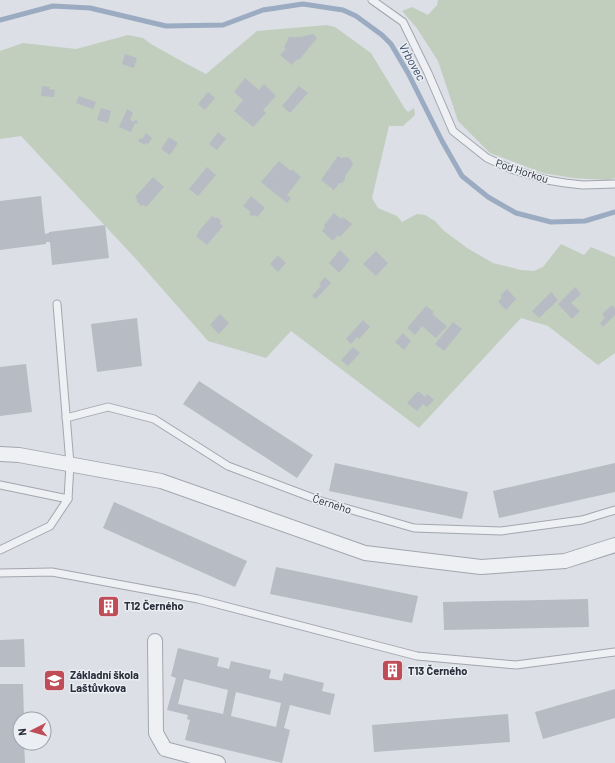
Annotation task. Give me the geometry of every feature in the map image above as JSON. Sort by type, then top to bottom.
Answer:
[{"type":"street","points":[[0,454],[19,455],[161,481],[365,553],[481,567],[566,560],[615,545]]},
{"type":"street","points":[[155,641],[156,734],[165,749],[218,763]]},
{"type":"lane","name":"Pod Horkou","points":[[372,0],[404,22],[454,131],[487,158],[511,169],[547,180],[582,185],[615,184]]},
{"type":"lane","points":[[0,550],[50,526],[68,499],[70,464],[57,304]]},
{"type":"lane","name":"Černého","points":[[66,418],[108,408],[154,419],[228,466],[321,501],[414,528],[501,531],[582,520],[615,510]]},
{"type":"lane","points":[[0,485],[68,499]]},
{"type":"lane","points":[[0,573],[52,572],[198,599],[417,656],[516,665],[615,652]]},
{"type":"green space","points":[[438,0],[615,0],[615,178],[608,180],[573,178],[543,173],[490,153],[458,121],[438,61],[416,27],[402,11],[412,7],[428,15],[437,5]]},
{"type":"green space","points":[[327,25],[335,27],[371,53],[405,109],[408,112],[414,108],[415,115],[403,126],[389,126],[372,198],[378,208],[397,216],[402,222],[417,214],[425,215],[435,221],[443,230],[467,248],[493,263],[521,270],[534,271],[543,267],[561,244],[584,255],[591,247],[615,257],[615,353],[598,365],[548,326],[521,318],[419,428],[291,331],[266,358],[208,341],[136,259],[21,136],[0,139],[0,51],[23,43],[76,49],[128,35],[143,38],[151,44],[206,74],[257,31]]},
{"type":"building","points":[[313,34],[317,38],[299,60],[297,59],[292,65],[280,55],[286,49],[284,48],[289,37],[301,37]]},
{"type":"building","points":[[125,54],[137,58],[134,68],[122,64]]},
{"type":"building","points":[[245,78],[259,90],[264,84],[276,96],[263,110],[266,113],[253,127],[234,111],[243,100],[234,92]]},
{"type":"building","points":[[42,86],[50,87],[49,89],[55,90],[54,97],[41,96]]},
{"type":"building","points":[[299,86],[308,93],[290,113],[282,106]]},
{"type":"building","points":[[208,92],[215,98],[205,110],[198,104]]},
{"type":"building","points":[[79,96],[96,102],[93,109],[76,103]]},
{"type":"building","points":[[101,108],[111,111],[108,123],[97,120]]},
{"type":"building","points":[[127,109],[133,113],[130,120],[134,122],[135,120],[138,121],[137,124],[135,123],[131,132],[119,127]]},
{"type":"building","points":[[218,132],[226,139],[217,150],[209,144]]},
{"type":"building","points":[[146,133],[152,138],[148,144],[146,143],[145,145],[138,141],[140,138],[142,139]]},
{"type":"building","points":[[169,137],[178,143],[170,155],[161,149]]},
{"type":"building","points":[[338,156],[341,158],[348,157],[353,165],[342,183],[339,183],[334,190],[321,180]]},
{"type":"building","points":[[279,161],[301,177],[287,195],[291,198],[287,203],[261,182]]},
{"type":"building","points":[[207,167],[216,175],[198,196],[189,189]]},
{"type":"building","points":[[153,177],[164,187],[146,207],[144,205],[141,206],[135,197]]},
{"type":"building","points":[[41,196],[45,234],[49,232],[105,225],[109,258],[52,265],[50,242],[46,242],[46,244],[0,250],[0,201]]},
{"type":"building","points":[[251,196],[265,208],[257,217],[254,215],[253,217],[249,214],[251,212],[243,206]]},
{"type":"building","points":[[334,213],[341,219],[343,217],[352,224],[340,237],[338,235],[333,241],[322,231],[325,227],[324,225]]},
{"type":"building","points":[[212,216],[215,218],[217,217],[221,221],[220,224],[223,226],[207,245],[196,236]]},
{"type":"building","points":[[340,250],[350,260],[339,273],[329,263]]},
{"type":"building","points":[[376,251],[388,263],[376,276],[363,264]]},
{"type":"building","points":[[278,255],[286,263],[278,272],[270,264]]},
{"type":"building","points":[[325,277],[331,283],[316,299],[312,296],[321,286],[319,284]]},
{"type":"building","points":[[575,287],[581,294],[571,303],[580,311],[572,319],[558,304]]},
{"type":"building","points":[[507,289],[516,299],[506,310],[498,302],[502,297],[500,296]]},
{"type":"building","points":[[551,292],[558,300],[539,318],[532,311]]},
{"type":"building","points":[[612,305],[615,308],[615,315],[603,327],[600,323],[605,318],[602,314]]},
{"type":"building","points":[[426,306],[434,312],[432,314],[447,326],[436,338],[422,326],[415,335],[407,328]]},
{"type":"building","points":[[220,314],[229,323],[219,334],[210,325]]},
{"type":"building","points":[[137,318],[142,366],[97,372],[91,324]]},
{"type":"building","points":[[363,320],[370,327],[359,339],[357,337],[351,344],[346,339]]},
{"type":"building","points":[[453,322],[462,329],[444,351],[435,344]]},
{"type":"building","points":[[403,333],[411,341],[404,350],[395,342]]},
{"type":"building","points":[[353,347],[360,353],[348,366],[341,360]]},
{"type":"building","points":[[26,364],[32,412],[0,416],[0,367]]},
{"type":"building","points":[[199,381],[313,455],[297,478],[183,404]]},
{"type":"building","points":[[418,391],[425,397],[427,394],[434,400],[427,407],[423,404],[417,411],[407,403]]},
{"type":"building","points":[[335,463],[468,492],[462,519],[329,491]]},
{"type":"building","points":[[615,463],[615,492],[499,518],[493,491]]},
{"type":"building","points":[[114,502],[247,561],[235,587],[103,528]]},
{"type":"building","points":[[276,567],[418,596],[412,623],[270,594]]},
{"type":"building","name":"T12 Černého","points":[[102,597],[119,600],[117,615],[99,611]]},
{"type":"building","points":[[588,599],[589,627],[444,630],[443,602]]},
{"type":"building","points":[[24,639],[25,667],[0,667],[0,640]]},
{"type":"building","points":[[178,648],[219,658],[217,666],[229,669],[231,661],[271,670],[269,678],[282,681],[284,673],[324,683],[322,691],[335,694],[330,715],[290,705],[284,728],[290,730],[282,763],[185,740],[190,720],[187,719],[188,715],[167,710],[176,678],[171,676]],"holes":[[[184,679],[228,690],[223,714],[178,704]],[[236,692],[281,703],[276,727],[231,716]]]},
{"type":"building","name":"T13 Černého","points":[[386,661],[404,665],[401,681],[382,678]]},
{"type":"building","points":[[0,684],[23,684],[24,711],[12,711],[12,751],[24,751],[25,763],[0,763]]},
{"type":"building","points":[[615,689],[615,718],[543,739],[535,712]]},
{"type":"building","points":[[508,714],[510,742],[374,752],[372,725]]},
{"type":"waterway","name":"Vrbovec","points":[[0,20],[53,6],[90,8],[166,26],[223,25],[263,10],[303,4],[343,10],[356,16],[382,35],[391,44],[408,73],[442,141],[462,176],[488,197],[516,213],[551,222],[585,221],[615,212]]},
{"type":"place","name":"T12 Černého","points":[[109,606]]},
{"type":"place","name":"T13 Černého","points":[[393,671]]},
{"type":"place","name":"Základní škola Laštůvkova","points":[[55,681]]}]
